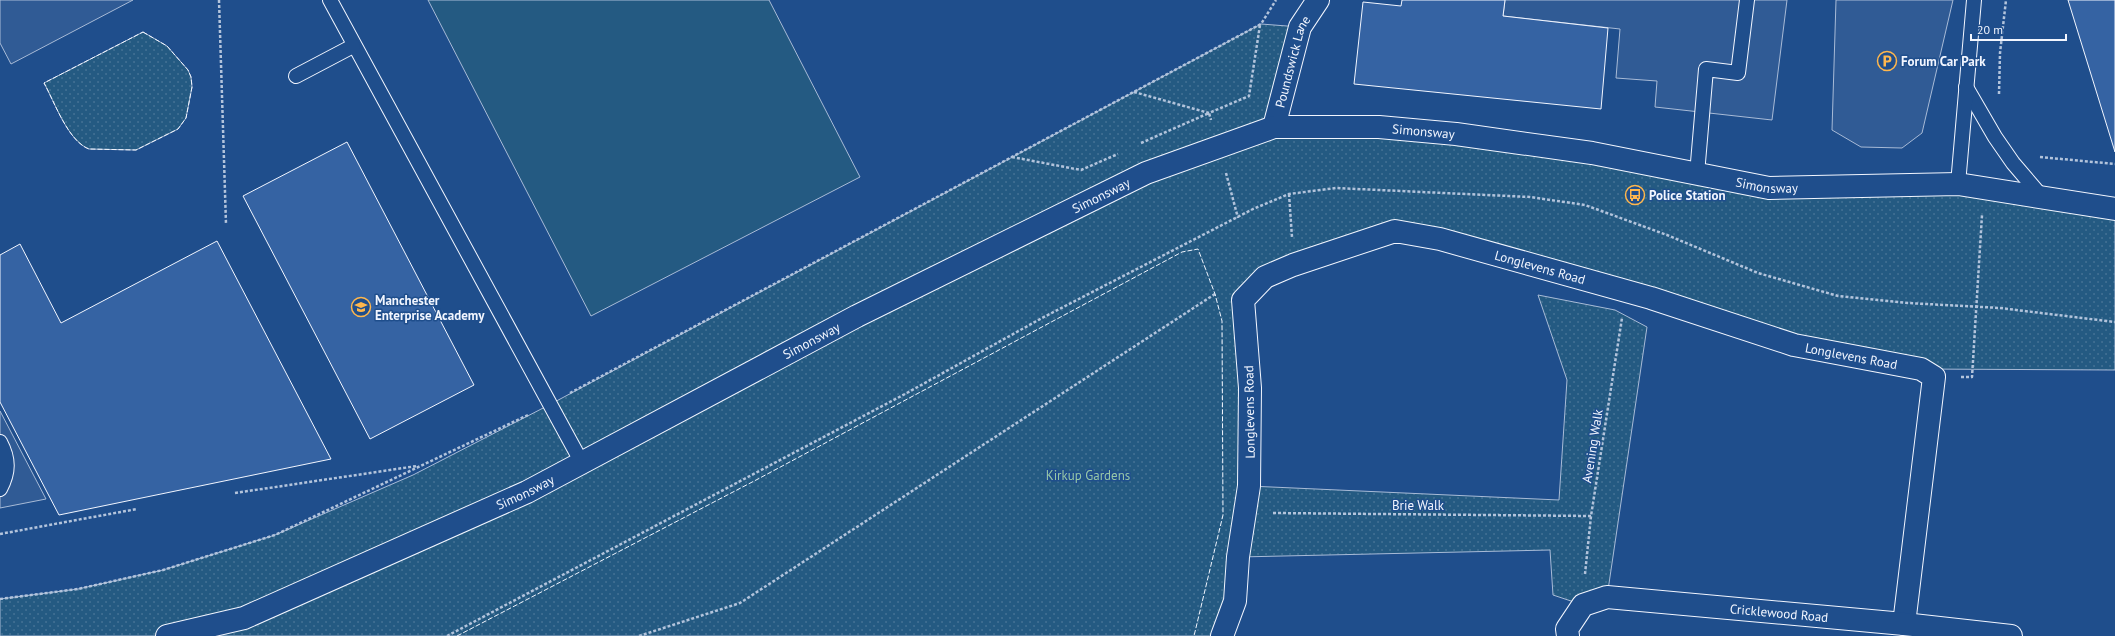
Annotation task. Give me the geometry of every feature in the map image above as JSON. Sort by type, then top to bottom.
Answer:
[{"type":"street","name":"Poundswick Lane","points":[[1274,127],[1300,27],[1318,0]]},
{"type":"street","name":"Simonsway","points":[[167,636],[244,618],[527,492],[857,316],[1146,173],[1274,127],[1379,127],[1456,134],[1592,153],[1769,188],[1958,184],[2115,209]]},
{"type":"street","name":"Longlevens Road","points":[[1222,636],[1236,601],[1238,557],[1249,486],[1250,388],[1243,300],[1265,278],[1293,265],[1395,231],[1440,239],[1626,291],[1794,345],[1921,369],[1934,377]]},
{"type":"street","points":[[1904,624],[1934,377]]},
{"type":"street","name":"Cricklewood Road","points":[[1583,605],[1607,597],[1904,624],[2012,636]]},
{"type":"street","points":[[1568,636],[1568,629],[1583,605]]},
{"type":"lane","points":[[330,0],[549,405],[582,463]]},
{"type":"lane","points":[[1697,174],[1706,69],[1738,73],[1747,0]]},
{"type":"lane","points":[[1958,184],[1974,0]]},
{"type":"lane","points":[[296,76],[354,46]]},
{"type":"lane","points":[[1966,87],[1995,137],[2014,164],[2042,197]]},
{"type":"lane","points":[[0,442],[8,464],[6,478],[0,489]]},
{"type":"path","points":[[219,0],[226,224]]},
{"type":"path","points":[[1138,145],[1249,96],[1260,24],[1276,0]]},
{"type":"path","points":[[1999,98],[2000,53],[2006,0]]},
{"type":"path","points":[[0,599],[78,589],[163,570],[275,535],[549,405],[1260,24]]},
{"type":"path","points":[[1134,92],[1209,113]]},
{"type":"path","points":[[1011,157],[1081,170],[1124,151]]},
{"type":"path","points":[[2035,157],[2115,164]]},
{"type":"path","points":[[1934,377],[1972,377],[1984,188]]},
{"type":"path","points":[[1289,194],[1293,265]]},
{"type":"path","points":[[638,636],[740,602],[1235,281],[1243,300]]},
{"type":"path","name":"Avening Walk","points":[[1583,605],[1591,516],[1626,291]]},
{"type":"path","points":[[235,493],[420,465]]},
{"type":"path","points":[[0,534],[137,510]]},
{"type":"path","name":"Brie Walk","points":[[1244,513],[1591,516]]},
{"type":"green space","points":[[428,0],[769,0],[860,177],[591,316]]},
{"type":"green space","name":"Kirkup Gardens","points":[[1261,24],[1300,27],[1274,126],[1379,127],[1769,188],[1958,184],[2115,209],[2115,370],[1921,369],[1395,231],[1293,265],[1243,300],[1249,486],[1559,500],[1567,380],[1538,295],[1615,310],[1647,327],[1607,597],[1583,605],[1553,595],[1550,550],[1239,557],[1222,636],[0,636],[0,599],[78,589],[163,570],[275,535],[413,475],[549,405]]},
{"type":"green space","points":[[143,32],[167,46],[188,70],[191,77],[192,87],[186,118],[178,129],[136,150],[89,149],[81,145],[68,130],[44,83]]},
{"type":"shaded area","points":[[0,0],[133,0],[11,64],[0,43]]},
{"type":"shaded area","points":[[1505,0],[1787,0],[1772,120],[1655,107],[1657,81],[1616,78],[1620,29],[1503,16]]},
{"type":"shaded area","name":"Forum Car Park","points":[[1836,0],[1953,0],[1922,133],[1902,148],[1861,147],[1832,130]]},
{"type":"shaded area","points":[[0,411],[46,499],[0,508]]},
{"type":"building","points":[[1402,0],[1505,0],[1503,16],[1608,28],[1601,109],[1354,84],[1363,2],[1401,6]]},
{"type":"building","points":[[2068,0],[2115,0],[2115,152]]},
{"type":"building","points":[[347,142],[474,385],[370,439],[243,196]]},
{"type":"building","points":[[217,241],[331,459],[59,515],[0,402],[0,255],[20,244],[61,323]]},
{"type":"fence","points":[[143,32],[167,46],[188,70],[191,77],[192,87],[186,118],[178,129],[136,150],[89,149],[81,145],[68,130],[44,83],[143,32]]},
{"type":"fence","points":[[457,636],[758,479],[1182,252],[1198,249],[1215,294],[1222,321],[1223,515],[1194,636]]},
{"type":"place","name":"Forum Car Park","points":[[1887,61]]},
{"type":"place","name":"Police Station","points":[[1635,195]]},
{"type":"place","name":"Manchester Enterprise Academy","points":[[361,307]]}]
